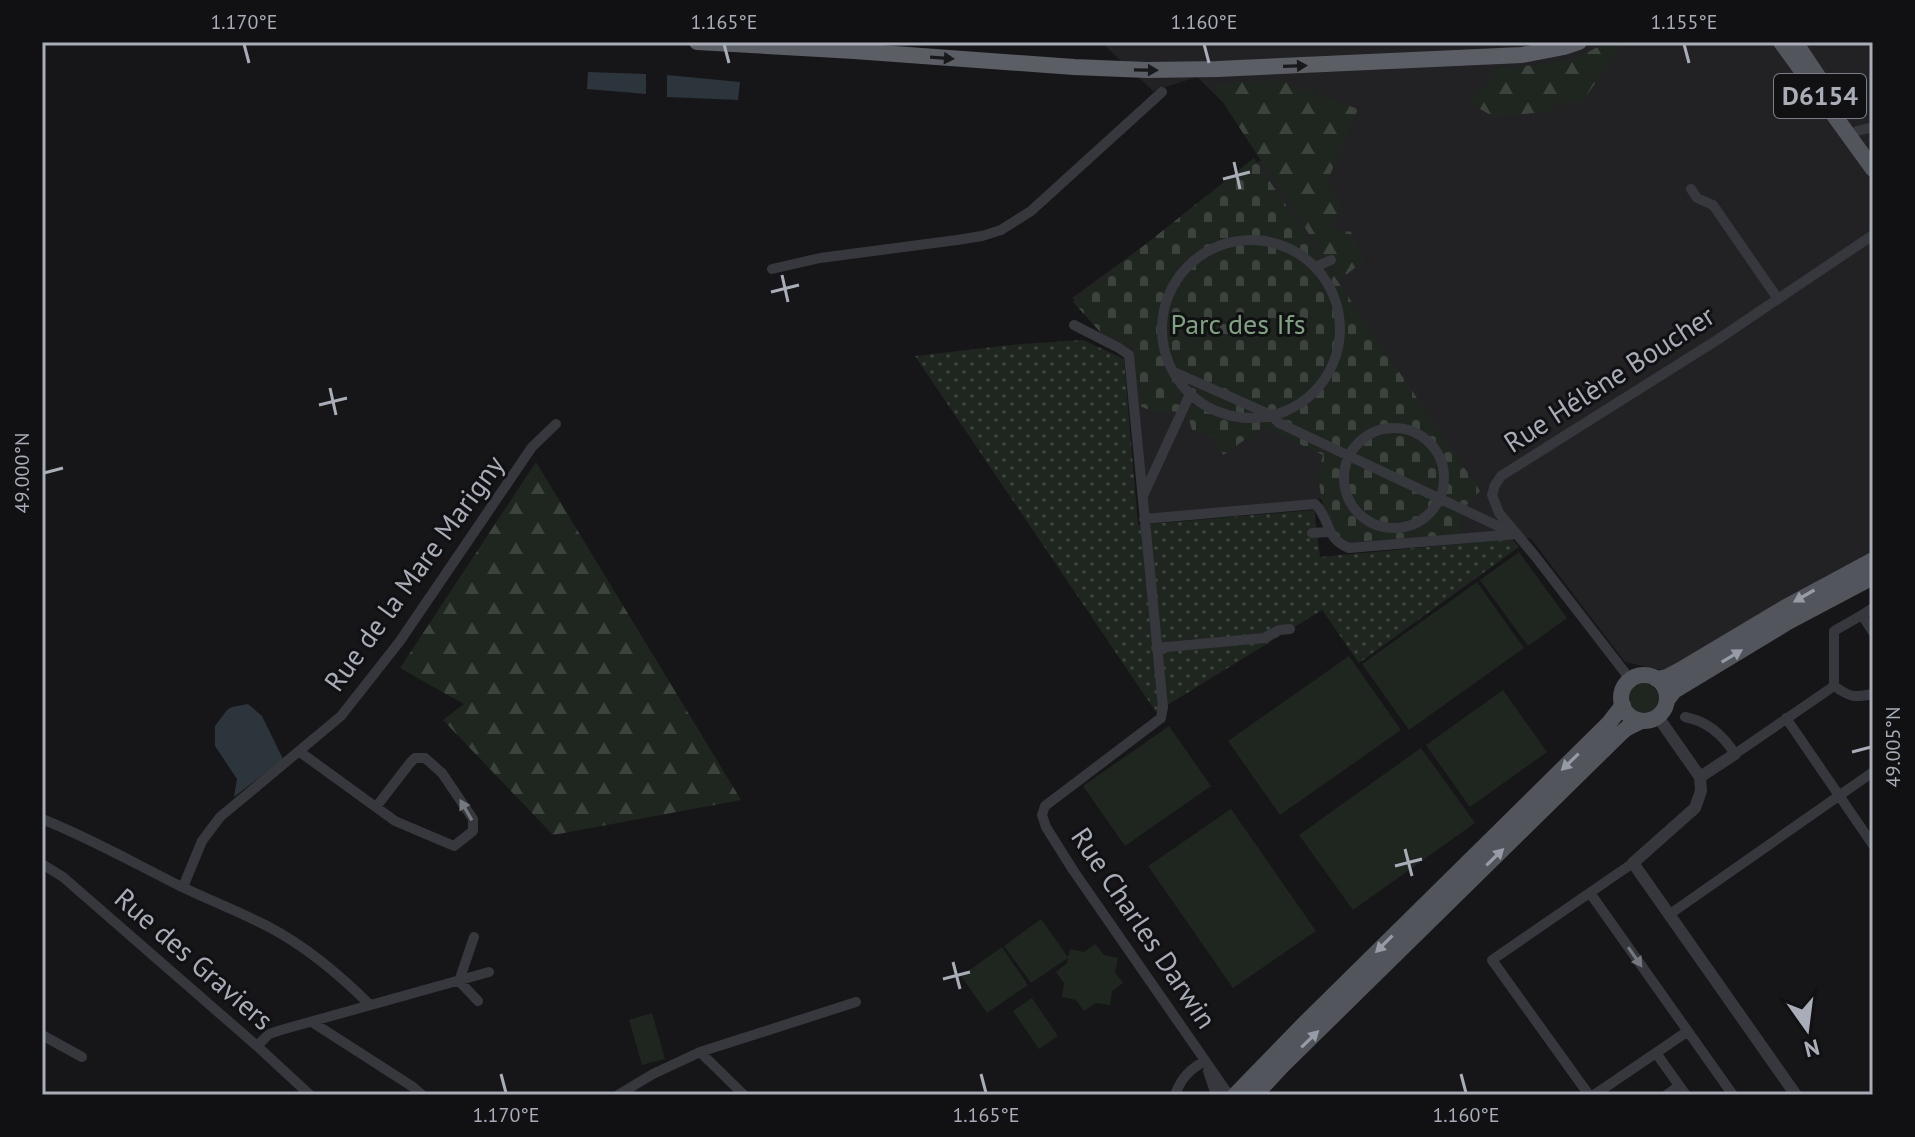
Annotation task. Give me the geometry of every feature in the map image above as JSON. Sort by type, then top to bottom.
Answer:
[{"type":"highway","points":[[697,42],[1147,70],[1522,55],[1579,42]]},
{"type":"main road","name":"D6154","points":[[1781,42],[1873,169]]},
{"type":"main road","name":"D6154","points":[[1795,42],[1865,129],[1873,154]]},
{"type":"main road","points":[[1656,679],[1680,670],[1796,600],[1873,560]]},
{"type":"main road","points":[[1255,1095],[1627,728],[1658,717],[1674,691],[1788,622],[1873,577]]},
{"type":"main road","points":[[1641,721],[1626,711],[1621,698],[1622,690],[1630,679],[1640,674],[1649,675],[1665,690],[1668,699]]},
{"type":"main road","points":[[1232,1095],[1609,723],[1623,705]]},
{"type":"street","points":[[772,269],[820,258],[957,240],[1001,230],[1031,211],[1162,92]]},
{"type":"street","points":[[1691,189],[1697,198],[1713,205],[1778,299]]},
{"type":"street","name":"Rue Hélène Boucher","points":[[1630,679],[1499,513],[1492,495],[1501,476],[1717,340],[1873,235]]},
{"type":"street","points":[[1258,240],[1283,246],[1315,267],[1332,293],[1340,323],[1336,354],[1322,382],[1300,403],[1271,415],[1228,415],[1201,403],[1173,371],[1167,360],[1162,335],[1164,310],[1173,286],[1188,266],[1220,245],[1258,240]]},
{"type":"street","points":[[1315,267],[1331,260]]},
{"type":"street","name":"Rue Charles Darwin","points":[[1074,325],[1129,355],[1163,707],[1161,718],[1045,806],[1042,815],[1046,827],[1073,870],[1207,1063]]},
{"type":"street","points":[[1173,371],[1516,534]]},
{"type":"street","points":[[1142,497],[1190,394]]},
{"type":"street","name":"Rue de la Mare Marigny","points":[[183,887],[202,841],[220,817],[341,716],[400,641],[532,447],[556,424]]},
{"type":"street","points":[[1404,428],[1416,432],[1436,449],[1442,461],[1444,487],[1440,499],[1426,517],[1406,527],[1383,527],[1373,523],[1349,500],[1344,478],[1349,456],[1366,436],[1378,430],[1404,428]]},
{"type":"street","points":[[1144,519],[1315,504],[1328,532],[1349,548],[1516,534]]},
{"type":"street","points":[[1312,533],[1328,532]]},
{"type":"street","points":[[1834,686],[1834,631],[1873,608]]},
{"type":"street","points":[[1862,615],[1873,632]]},
{"type":"street","points":[[1156,648],[1264,638],[1279,630],[1290,629]]},
{"type":"street","points":[[1834,686],[1849,696],[1873,694]]},
{"type":"street","points":[[1700,777],[1834,686]]},
{"type":"street","points":[[1658,717],[1700,777],[1701,791],[1695,808],[1633,863],[1492,960],[1592,1095],[1688,1031]]},
{"type":"street","points":[[1685,717],[1701,720],[1728,743],[1735,754]]},
{"type":"street","points":[[1786,718],[1873,845]]},
{"type":"street","points":[[300,752],[395,821],[454,846],[473,831],[473,819],[442,773],[425,758],[415,758],[376,807]]},
{"type":"street","points":[[1670,914],[1873,772]]},
{"type":"street","points":[[42,819],[270,928],[314,955],[370,1005]]},
{"type":"street","points":[[1633,863],[1796,1095]]},
{"type":"street","name":"Rue des Graviers","points":[[42,864],[63,877],[310,1095]]},
{"type":"street","points":[[1590,893],[1733,1095]]},
{"type":"street","points":[[459,981],[474,937]]},
{"type":"street","points":[[257,1046],[269,1034],[489,972]]},
{"type":"street","points":[[459,981],[478,1001]]},
{"type":"street","points":[[618,1095],[700,1052],[856,1002]]},
{"type":"street","points":[[312,1022],[422,1095]]},
{"type":"street","points":[[42,1035],[82,1057]]},
{"type":"street","points":[[700,1052],[744,1095]]},
{"type":"street","points":[[1656,1053],[1682,1090],[1666,1095]]},
{"type":"street","points":[[1175,1095],[1191,1068],[1207,1063]]},
{"type":"street","points":[[1207,1063],[1216,1095]]},
{"type":"street","points":[[1207,1063],[1232,1095]]},
{"type":"shaded area","points":[[1101,42],[1873,42],[1873,557],[1665,671],[1625,662],[1531,539],[1504,532],[1356,545],[1340,540],[1332,529],[1321,499],[1146,518],[1130,355],[1106,336],[1072,298],[1273,151],[1197,77],[1153,91]]},
{"type":"shaded area","points":[[588,72],[646,74],[646,94],[587,89]]},
{"type":"shaded area","points":[[667,75],[740,82],[738,100],[667,97]]},
{"type":"shaded area","points":[[248,704],[262,716],[283,759],[234,797],[237,779],[215,746],[215,726],[227,710]]},
{"type":"green space","points":[[1607,42],[1624,42],[1582,102],[1558,103],[1553,111],[1494,117],[1468,102],[1497,68],[1575,59]]},
{"type":"green space","points":[[1279,80],[1358,109],[1327,182],[1340,206],[1331,228],[1351,232],[1364,261],[1339,280],[1211,84]]},
{"type":"green space","name":"Parc des Ifs","points":[[1254,158],[1480,491],[1464,510],[1460,534],[1353,542],[1337,538],[1320,488],[1323,455],[1263,427],[1223,455],[1214,438],[1192,430],[1189,419],[1178,412],[1159,414],[1140,406],[1134,347],[1102,334],[1073,302]]},
{"type":"green space","points":[[1083,340],[1124,359],[1138,525],[1314,510],[1320,557],[1512,539],[1519,547],[1359,663],[1322,610],[1156,712],[915,356]]},
{"type":"green space","points":[[536,462],[741,800],[553,835],[443,720],[464,704],[400,668]]},
{"type":"green space","points":[[1519,552],[1567,618],[1528,646],[1480,580]]},
{"type":"green space","points":[[1477,582],[1524,648],[1409,730],[1362,664]]},
{"type":"green space","points":[[1349,656],[1401,730],[1280,815],[1228,741]]},
{"type":"green space","points":[[1637,682],[1652,686],[1661,700],[1659,710],[1648,718],[1634,712],[1627,701],[1627,691]]},
{"type":"green space","points":[[1503,690],[1547,752],[1470,807],[1426,745]]},
{"type":"green space","points":[[1169,726],[1211,786],[1125,846],[1083,786]]},
{"type":"green space","points":[[1421,748],[1475,823],[1353,910],[1299,835]]},
{"type":"green space","points":[[1231,809],[1316,931],[1233,988],[1148,866]]},
{"type":"green space","points":[[1041,919],[1068,957],[1070,949],[1084,952],[1095,944],[1104,955],[1118,958],[1115,972],[1123,983],[1112,991],[1110,1005],[1096,1003],[1084,1011],[1076,1000],[1062,997],[1064,983],[1056,972],[1067,963],[1068,958],[1031,983],[1004,946]]},
{"type":"green space","points":[[1002,947],[1028,985],[987,1013],[961,976]]},
{"type":"green space","points":[[1032,998],[1058,1036],[1039,1049],[1013,1011]]},
{"type":"green space","points":[[652,1013],[665,1059],[642,1065],[629,1020]]}]
